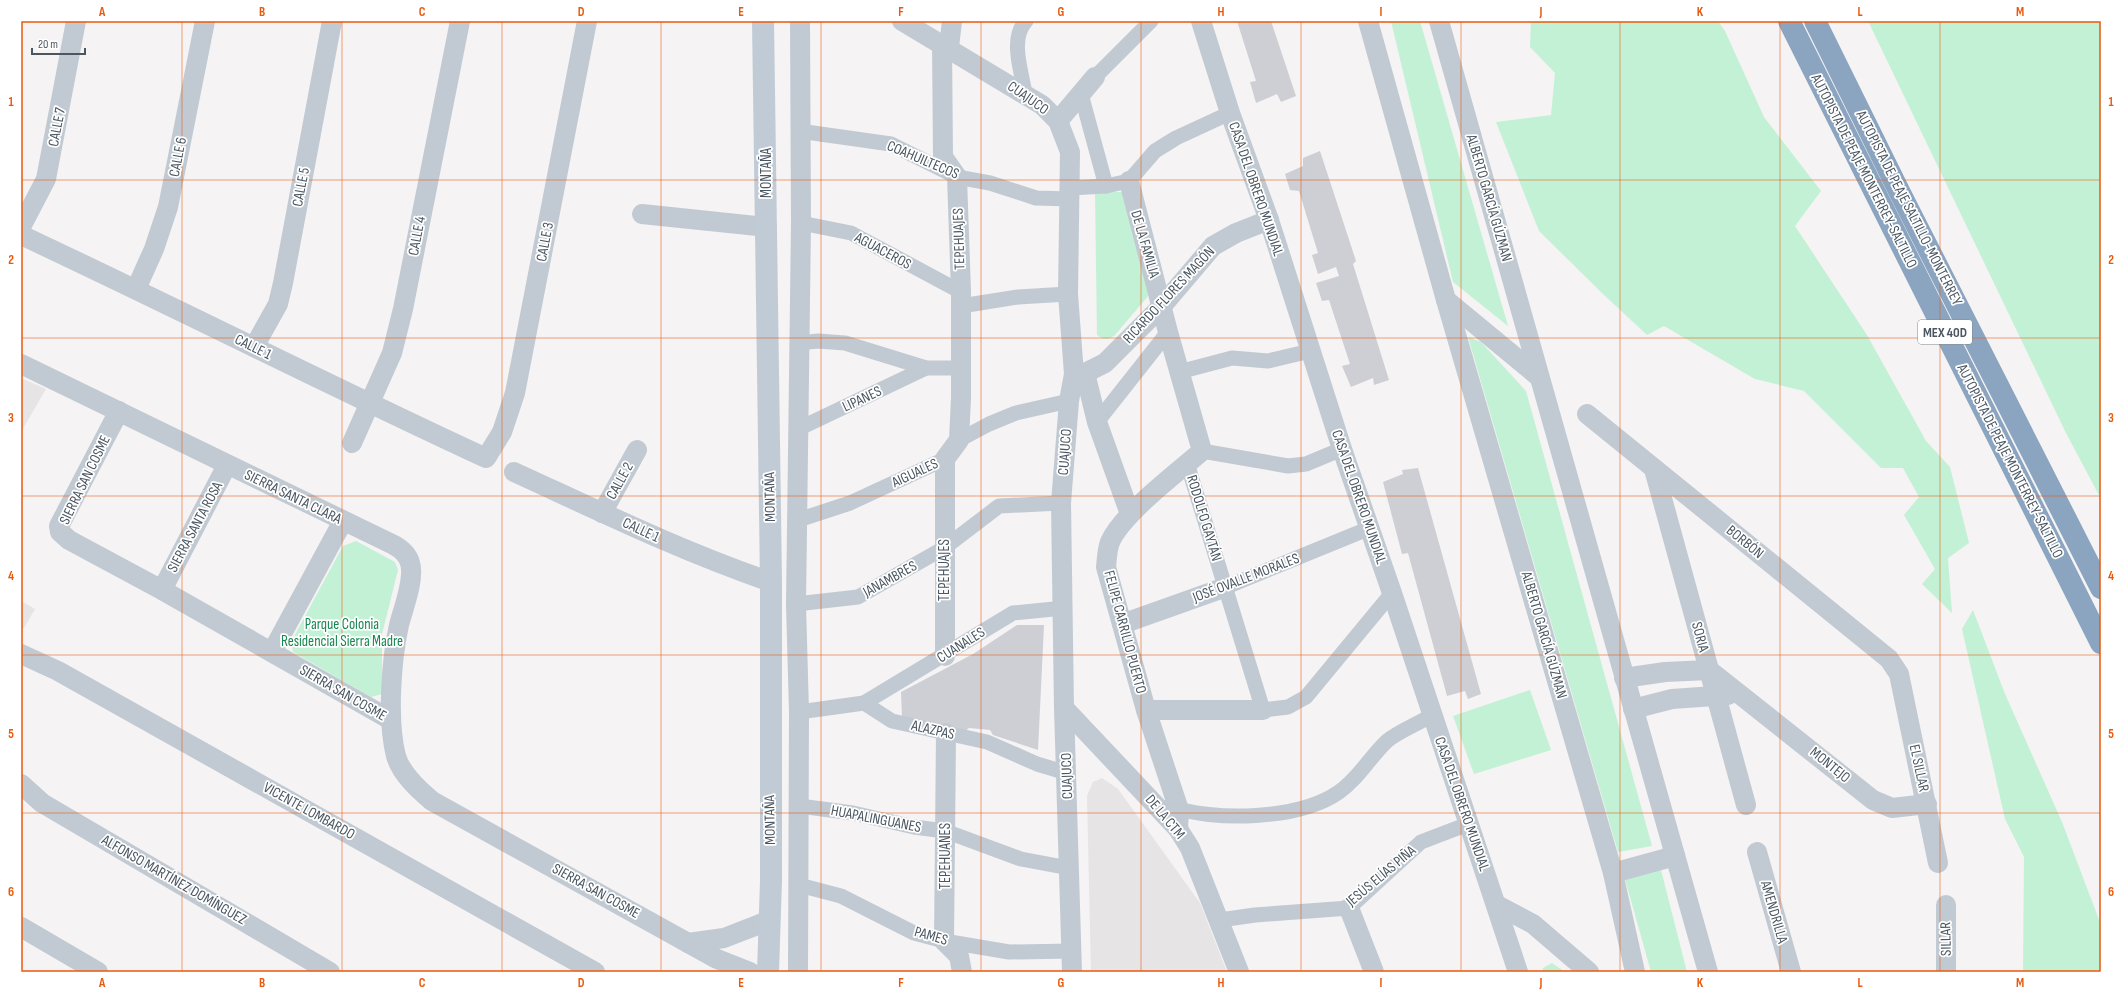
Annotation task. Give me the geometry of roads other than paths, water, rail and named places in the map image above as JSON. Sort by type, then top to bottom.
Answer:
[{"type":"highway","name":"AUTOPISTA DE PEAJE MONTERREY-SALTILLO","points":[[1789,21],[2101,643]]},
{"type":"highway","name":"AUTOPISTA DE PEAJE SALTILLO-MONTERREY","points":[[1815,21],[1900,193],[2101,588]]},
{"type":"main road","name":"MONTAÑA","points":[[763,21],[771,582],[771,881],[768,921],[768,972]]},
{"type":"street","name":"CALLE 7","points":[[21,227],[46,179],[76,21]]},
{"type":"street","name":"CALLE 6","points":[[136,289],[154,249],[168,207],[205,21]]},
{"type":"street","name":"CALLE 5","points":[[254,347],[278,304],[332,21]]},
{"type":"street","name":"CALLE 4","points":[[352,443],[392,352],[403,309],[460,21]]},
{"type":"street","name":"CALLE 3","points":[[486,458],[502,432],[515,393],[587,21]]},
{"type":"street","name":"MONTAÑA","points":[[798,972],[799,712],[796,604],[798,520],[800,21]]},
{"type":"street","name":"CUAJUCO","points":[[902,21],[945,45],[1042,105],[1058,121],[1070,152],[1068,294],[1080,374],[1069,402],[1061,503],[1064,608],[1064,708],[1072,972]]},
{"type":"street","points":[[952,21],[945,45],[943,157],[957,177]]},
{"type":"street","points":[[1025,94],[1017,39],[1020,27],[1026,21]]},
{"type":"street","points":[[1058,121],[1095,77],[1152,21]]},
{"type":"street","name":"CASA DEL OBRERO MUNDIAL","points":[[1201,21],[1230,113],[1268,220],[1342,449],[1392,593],[1468,824],[1497,905],[1518,972]]},
{"type":"street","name":"ALBERTO GARCÍA GÚZMAN","points":[[1368,21],[1446,300],[1613,873],[1635,972]]},
{"type":"street","name":"ALBERTO GARCÍA GÚZMAN","points":[[1439,21],[1518,299],[1538,376],[1708,972]]},
{"type":"street","points":[[1081,94],[1106,186]]},
{"type":"street","points":[[1129,181],[1155,151],[1176,138],[1230,113]]},
{"type":"street","name":"COAHUILTECOS","points":[[799,131],[891,144],[957,177],[990,183],[1036,198],[1070,194],[1129,181]]},
{"type":"street","name":"TEPEHUAJES","points":[[957,177],[962,368],[959,440]]},
{"type":"street","name":"DE LA FAMILIA","points":[[1129,181],[1162,306]]},
{"type":"street","points":[[642,214],[766,227]]},
{"type":"street","name":"RICARDO FLORES MAGÓN","points":[[1080,374],[1105,362],[1162,306],[1213,246],[1236,233],[1268,220]]},
{"type":"street","name":"AGUACEROS","points":[[800,223],[851,233],[961,299]]},
{"type":"street","name":"CALLE 1","points":[[21,235],[136,289],[368,404],[486,458]]},
{"type":"street","points":[[961,299],[1068,294]]},
{"type":"street","points":[[1446,300],[1538,376]]},
{"type":"street","name":"RODOLFO GAYTÁN","points":[[1162,306],[1179,372],[1195,457],[1226,587],[1263,710]]},
{"type":"street","points":[[1097,422],[1168,332]]},
{"type":"street","name":"LIPANES","points":[[798,343],[818,341],[845,343],[926,368],[962,368]]},
{"type":"street","points":[[1179,372],[1232,358],[1268,361],[1310,351]]},
{"type":"street","name":"SIERRA SANTA CLARA","points":[[24,366],[394,545],[404,552],[410,562],[411,575],[399,627],[391,720]]},
{"type":"street","name":"LIPANES","points":[[798,429],[926,368]]},
{"type":"street","points":[[1080,374],[1130,514]]},
{"type":"street","name":"AIGUALES","points":[[798,520],[850,503],[945,459],[959,440],[989,424],[1016,413],[1069,402]]},
{"type":"street","name":"SIERRA SAN COSME","points":[[119,411],[59,526],[60,532],[69,540],[162,590],[391,720],[396,758],[407,776],[432,801],[717,959],[750,972]]},
{"type":"street","name":"BORBÓN","points":[[1587,414],[1889,659],[1899,674]]},
{"type":"street","points":[[1195,457],[1288,466],[1306,464],[1342,449]]},
{"type":"street","name":"CALLE 2","points":[[602,513],[637,450]]},
{"type":"street","name":"FELIPE CARRILLO PUERTO","points":[[1179,819],[1146,710],[1106,567],[1107,554],[1111,541],[1130,514],[1195,457]]},
{"type":"street","name":"TEPEHUAJES","points":[[945,459],[945,656]]},
{"type":"street","name":"SIERRA SANTA ROSA","points":[[162,590],[227,465]]},
{"type":"street","name":"SORIA","points":[[1654,469],[1746,805]]},
{"type":"street","name":"CALLE 1","points":[[514,472],[602,513],[723,565],[771,582]]},
{"type":"street","name":"JANAMBRES","points":[[796,604],[858,598],[944,548],[999,506],[1061,503]]},
{"type":"street","points":[[272,652],[343,521]]},
{"type":"street","name":"JOSÉ OVALLE MORALES","points":[[1122,624],[1226,587],[1370,528]]},
{"type":"street","name":"FELIPE CARRILLO PUERTO","points":[[1146,710],[1263,710],[1288,707],[1306,697],[1392,593]]},
{"type":"street","name":"CUANALES","points":[[864,703],[945,656],[1012,613],[1064,608]]},
{"type":"street","points":[[771,643],[797,644]]},
{"type":"street","name":"VICENTE LOMBARDO","points":[[21,654],[58,671],[595,972]]},
{"type":"street","points":[[1624,678],[1665,672],[1709,670]]},
{"type":"street","name":"MONTEJO","points":[[1709,670],[1744,696],[1874,800],[1892,808],[1927,804]]},
{"type":"street","name":"EL SILLAR","points":[[1899,674],[1938,863]]},
{"type":"street","points":[[1633,709],[1672,699],[1715,695],[1744,696]]},
{"type":"street","points":[[799,712],[864,703]]},
{"type":"street","name":"ALAZPAS","points":[[864,703],[892,721],[987,742],[1037,764],[1067,773]]},
{"type":"street","name":"DE LA CTM","points":[[1064,708],[1152,800],[1179,819],[1220,920],[1239,972]]},
{"type":"street","points":[[1179,819],[1197,813],[1261,817],[1314,805],[1339,792],[1388,741],[1432,716]]},
{"type":"street","name":"TEPEHUANES","points":[[944,942],[946,733]]},
{"type":"street","name":"ALFONSO MARTÍNEZ DOMÍNGUEZ","points":[[21,784],[42,803],[330,972]]},
{"type":"street","name":"HUAPALINGUANES","points":[[799,806],[853,814],[945,832],[1021,859],[1068,868]]},
{"type":"street","name":"JESÚS ELÍAS PIÑA","points":[[1220,920],[1255,915],[1349,908],[1422,842],[1468,824]]},
{"type":"street","name":"AMENDRILLA","points":[[1757,852],[1792,970]]},
{"type":"street","points":[[1613,873],[1675,856]]},
{"type":"street","points":[[771,881],[799,885]]},
{"type":"street","name":"PAMES","points":[[799,885],[841,896],[914,933],[944,942],[1009,952],[1072,951]]},
{"type":"street","points":[[1497,905],[1534,924],[1589,972]]},
{"type":"street","name":"SILLAR","points":[[1946,905],[1946,972]]},
{"type":"street","points":[[1349,908],[1374,972]]},
{"type":"street","points":[[688,942],[724,938],[768,921]]},
{"type":"street","points":[[21,927],[98,972]]},
{"type":"street","points":[[944,942],[959,956],[962,972]]},
{"type":"park label","name":"Parque Colonia Residencial Sierra Madre","points":[[342,632]]}]
